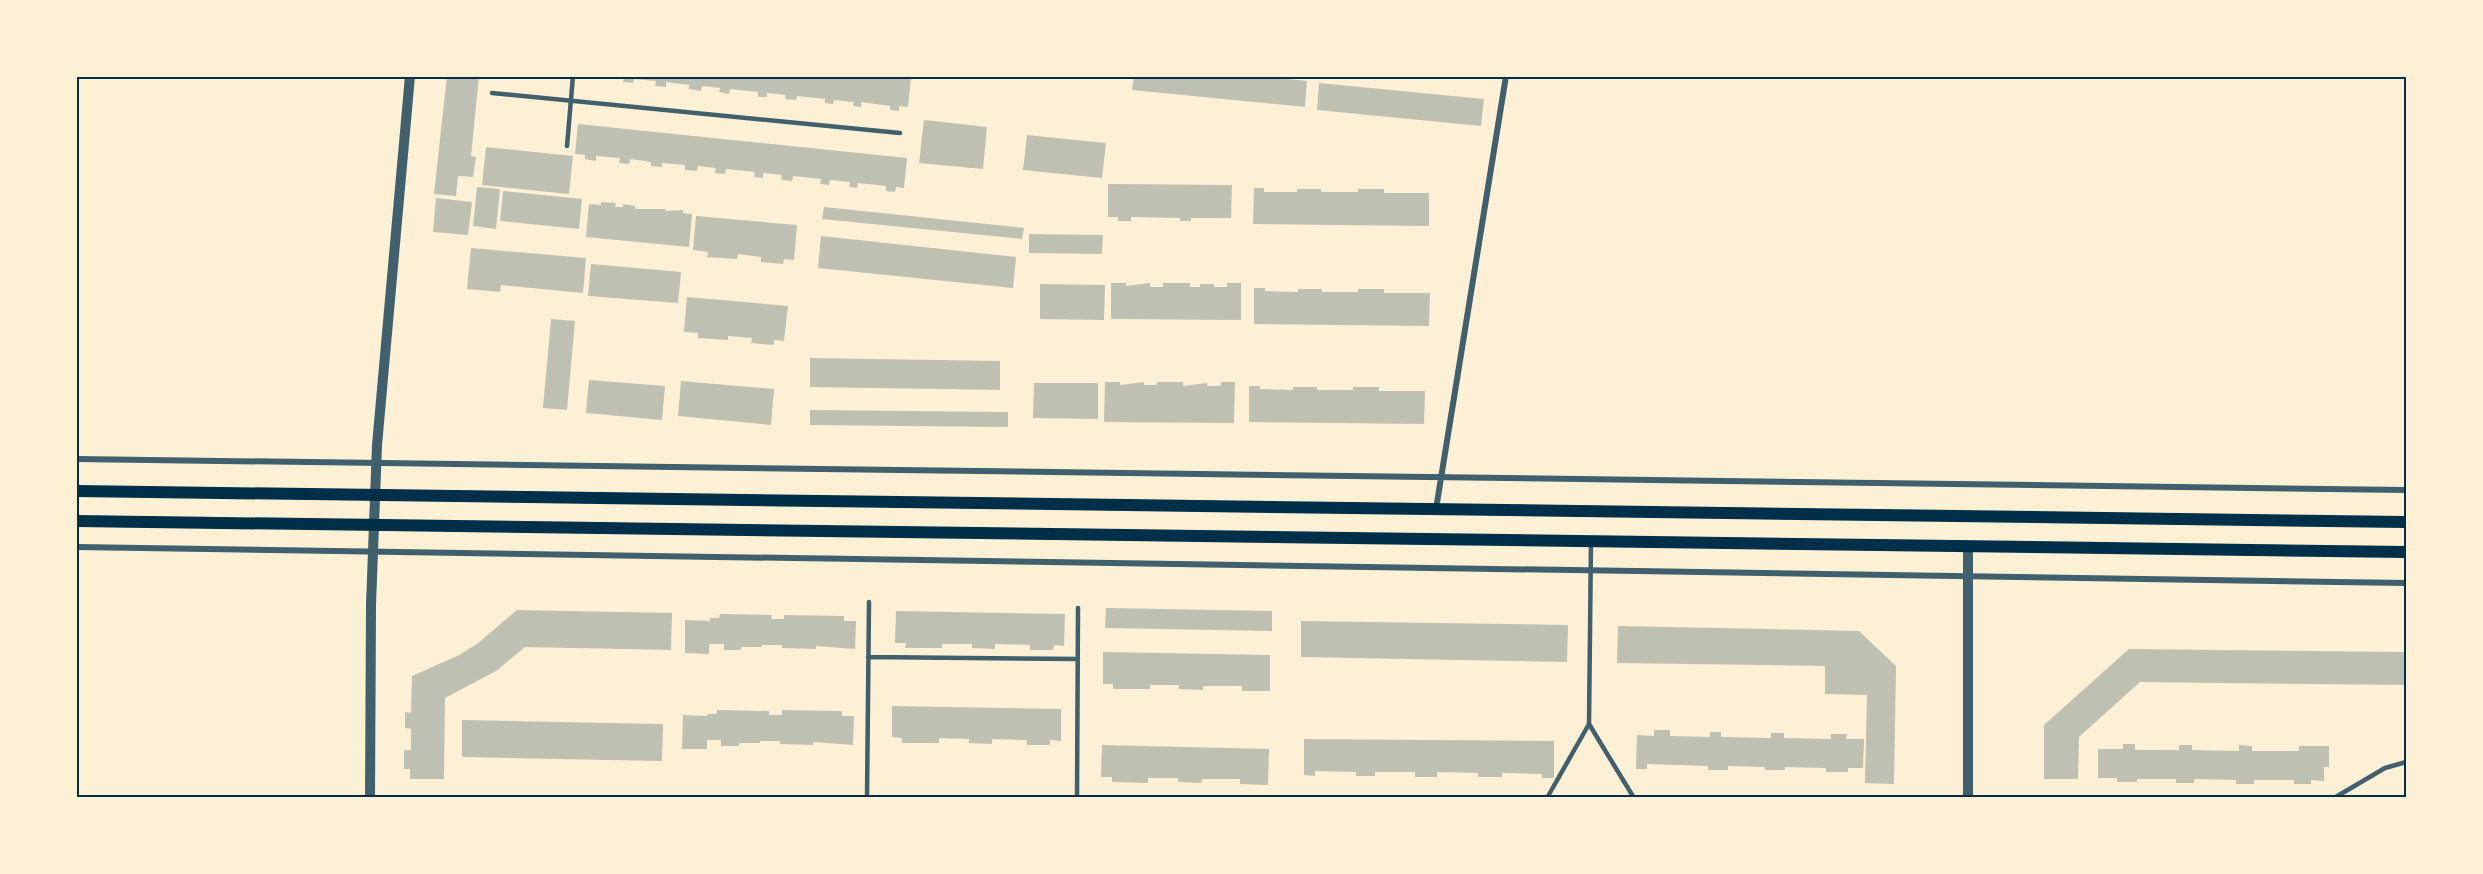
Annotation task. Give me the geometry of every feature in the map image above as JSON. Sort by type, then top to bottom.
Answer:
[{"type":"main road","points":[[76,491],[2406,522]]},
{"type":"main road","points":[[76,521],[2406,552]]},
{"type":"street","points":[[370,798],[376,463],[410,76]]},
{"type":"street","points":[[1436,509],[1506,76]]},
{"type":"street","points":[[76,459],[2406,489]]},
{"type":"street","points":[[1968,546],[1968,798]]},
{"type":"street","points":[[76,547],[2406,583]]},
{"type":"lane","points":[[567,146],[573,76]]},
{"type":"lane","points":[[492,93],[900,133]]},
{"type":"lane","points":[[1547,798],[1589,724],[1591,541]]},
{"type":"lane","points":[[867,798],[869,602]]},
{"type":"lane","points":[[1077,798],[1078,608]]},
{"type":"lane","points":[[868,657],[1078,659]]},
{"type":"lane","points":[[1589,724],[1634,798]]},
{"type":"lane","points":[[2334,798],[2385,768],[2406,762]]},
{"type":"building","points":[[447,76],[479,76],[471,156],[476,157],[473,177],[458,176],[456,196],[434,194]]},
{"type":"building","points":[[624,76],[898,76],[911,78],[908,107],[899,106],[899,111],[890,110],[890,106],[861,102],[861,107],[853,106],[854,102],[834,100],[833,104],[825,103],[825,99],[797,96],[796,100],[785,99],[786,95],[767,93],[767,97],[758,97],[758,92],[730,89],[729,94],[719,92],[720,88],[702,86],[701,91],[689,89],[689,85],[666,82],[666,87],[655,86],[656,81],[634,79],[633,83],[623,82]]},
{"type":"building","points":[[1134,76],[1258,76],[1307,81],[1305,107],[1132,90]]},
{"type":"building","points":[[1319,83],[1484,99],[1481,126],[1317,110]]},
{"type":"building","points":[[924,120],[987,127],[983,169],[919,163]]},
{"type":"building","points":[[578,124],[907,158],[904,188],[896,187],[895,192],[886,191],[886,186],[858,183],[857,188],[849,187],[850,182],[830,180],[829,185],[820,184],[821,179],[793,176],[792,181],[781,180],[782,175],[763,173],[763,178],[754,177],[755,172],[726,169],[725,174],[715,173],[716,168],[698,166],[697,171],[685,170],[685,165],[662,163],[662,167],[651,166],[651,162],[630,159],[629,164],[619,163],[620,158],[596,156],[596,161],[585,159],[585,155],[575,154]]},
{"type":"building","points":[[1027,135],[1106,143],[1102,178],[1023,170]]},
{"type":"building","points":[[486,147],[573,156],[569,194],[482,185]]},
{"type":"building","points":[[1108,184],[1232,185],[1231,218],[1191,218],[1191,221],[1180,221],[1180,218],[1131,217],[1131,221],[1118,221],[1118,217],[1108,217]]},
{"type":"building","points":[[477,187],[500,189],[496,229],[473,226]]},
{"type":"building","points":[[1254,188],[1264,188],[1264,192],[1321,189],[1321,192],[1358,192],[1358,189],[1384,189],[1384,193],[1429,193],[1429,226],[1253,224]]},
{"type":"building","points":[[503,191],[582,199],[579,229],[500,221]]},
{"type":"building","points":[[436,198],[472,202],[468,235],[433,232]]},
{"type":"building","points":[[601,202],[616,203],[615,207],[623,207],[623,204],[635,206],[635,209],[683,210],[683,213],[692,214],[689,247],[586,237],[589,204],[601,205]]},
{"type":"building","points":[[824,207],[1024,228],[1022,239],[822,219]]},
{"type":"building","points":[[696,216],[797,225],[794,260],[784,259],[783,264],[761,262],[761,257],[738,254],[737,259],[707,257],[708,252],[693,250]]},
{"type":"building","points":[[1029,234],[1103,235],[1102,254],[1029,253]]},
{"type":"building","points":[[821,236],[1016,257],[1013,288],[818,268]]},
{"type":"building","points":[[471,248],[586,258],[583,293],[501,285],[500,292],[467,289]]},
{"type":"building","points":[[591,264],[681,272],[678,303],[588,296]]},
{"type":"building","points":[[1111,283],[1126,283],[1126,286],[1150,283],[1150,287],[1163,287],[1163,283],[1190,283],[1190,287],[1214,284],[1214,287],[1227,287],[1227,283],[1241,283],[1241,320],[1111,319]]},
{"type":"building","points":[[1040,284],[1105,285],[1104,320],[1040,319]]},
{"type":"building","points":[[1254,288],[1265,288],[1265,291],[1298,292],[1298,289],[1358,292],[1358,289],[1384,289],[1384,293],[1430,293],[1429,326],[1254,324]]},
{"type":"building","points":[[687,297],[788,306],[784,341],[774,340],[774,345],[751,343],[752,338],[728,336],[728,340],[698,338],[698,333],[684,332]]},
{"type":"building","points":[[551,319],[575,321],[567,410],[543,408]]},
{"type":"building","points":[[810,358],[1000,361],[1000,390],[810,387]]},
{"type":"building","points":[[589,380],[665,386],[662,420],[586,413]]},
{"type":"building","points":[[681,381],[774,389],[771,425],[678,416]]},
{"type":"building","points":[[1105,382],[1120,382],[1120,385],[1144,382],[1144,385],[1157,385],[1157,382],[1183,382],[1183,386],[1207,383],[1207,386],[1221,386],[1221,382],[1235,382],[1234,423],[1104,422]]},
{"type":"building","points":[[1034,383],[1098,383],[1098,419],[1033,418]]},
{"type":"building","points":[[1249,386],[1260,386],[1260,389],[1293,390],[1293,387],[1353,390],[1353,387],[1379,387],[1379,391],[1425,391],[1424,424],[1249,422]]},
{"type":"building","points":[[810,410],[1008,412],[1008,427],[810,425]]},
{"type":"building","points":[[1106,608],[1272,611],[1272,631],[1105,628]]},
{"type":"building","points":[[517,610],[672,613],[671,650],[525,647],[496,671],[445,698],[444,779],[410,779],[410,769],[404,769],[404,750],[411,750],[411,729],[405,728],[405,712],[411,713],[412,676],[457,656],[477,644]]},
{"type":"building","points":[[896,611],[1065,614],[1064,646],[1054,645],[1053,650],[1030,650],[1030,645],[995,644],[995,649],[972,648],[972,644],[942,644],[942,648],[905,648],[906,643],[895,643]]},
{"type":"building","points":[[720,614],[772,615],[771,619],[784,619],[784,615],[844,616],[844,621],[856,621],[855,649],[816,646],[816,649],[782,648],[782,645],[762,645],[762,647],[741,647],[741,650],[724,650],[724,644],[709,644],[709,654],[685,653],[685,620],[710,621],[710,618],[719,618]]},
{"type":"building","points":[[1301,621],[1568,625],[1567,662],[1301,657]]},
{"type":"building","points":[[1618,626],[1859,631],[1896,666],[1894,784],[1865,783],[1867,695],[1825,694],[1825,666],[1617,663]]},
{"type":"building","points":[[2129,649],[2406,652],[2406,685],[2140,682],[2079,737],[2078,779],[2044,779],[2044,725]]},
{"type":"building","points":[[1103,652],[1270,655],[1270,691],[1242,691],[1242,686],[1203,686],[1203,690],[1179,689],[1179,685],[1150,685],[1150,689],[1113,689],[1113,684],[1103,684]]},
{"type":"building","points":[[892,706],[1061,709],[1061,741],[1050,740],[1050,745],[1027,745],[1027,740],[992,739],[992,744],[969,743],[969,739],[939,738],[939,743],[902,743],[902,738],[892,737]]},
{"type":"building","points":[[717,710],[769,711],[769,715],[782,715],[782,710],[842,711],[842,716],[854,716],[853,745],[814,742],[813,745],[780,744],[780,741],[760,741],[760,743],[739,743],[739,746],[721,746],[721,740],[707,740],[707,749],[682,749],[683,715],[707,716],[707,714],[717,714]]},
{"type":"building","points":[[462,720],[663,724],[662,761],[462,757]]},
{"type":"building","points":[[1654,730],[1670,730],[1670,736],[1710,737],[1710,732],[1721,732],[1721,737],[1771,738],[1771,733],[1784,733],[1784,738],[1831,739],[1831,734],[1847,734],[1846,739],[1864,739],[1863,768],[1848,768],[1848,772],[1826,772],[1826,768],[1785,767],[1785,770],[1765,770],[1765,767],[1728,766],[1728,770],[1708,770],[1708,766],[1647,764],[1647,769],[1636,769],[1637,735],[1654,736]]},
{"type":"building","points":[[1304,739],[1554,741],[1554,778],[1542,778],[1542,774],[1502,773],[1502,777],[1478,777],[1478,773],[1437,772],[1437,777],[1415,777],[1415,772],[1375,772],[1375,776],[1356,776],[1356,772],[1315,771],[1315,776],[1304,775]]},
{"type":"building","points":[[2123,744],[2135,744],[2135,750],[2179,750],[2179,745],[2192,745],[2192,750],[2239,751],[2239,745],[2252,746],[2252,751],[2299,751],[2299,746],[2329,746],[2329,767],[2324,767],[2324,781],[2311,780],[2311,784],[2294,784],[2294,780],[2254,780],[2254,784],[2236,784],[2236,780],[2194,779],[2194,783],[2176,783],[2176,779],[2137,779],[2137,782],[2117,782],[2117,778],[2098,778],[2098,749],[2123,749]]},
{"type":"building","points":[[1102,745],[1269,749],[1268,785],[1240,784],[1240,779],[1202,779],[1201,783],[1178,782],[1178,778],[1148,778],[1148,783],[1112,782],[1112,777],[1101,777]]}]
